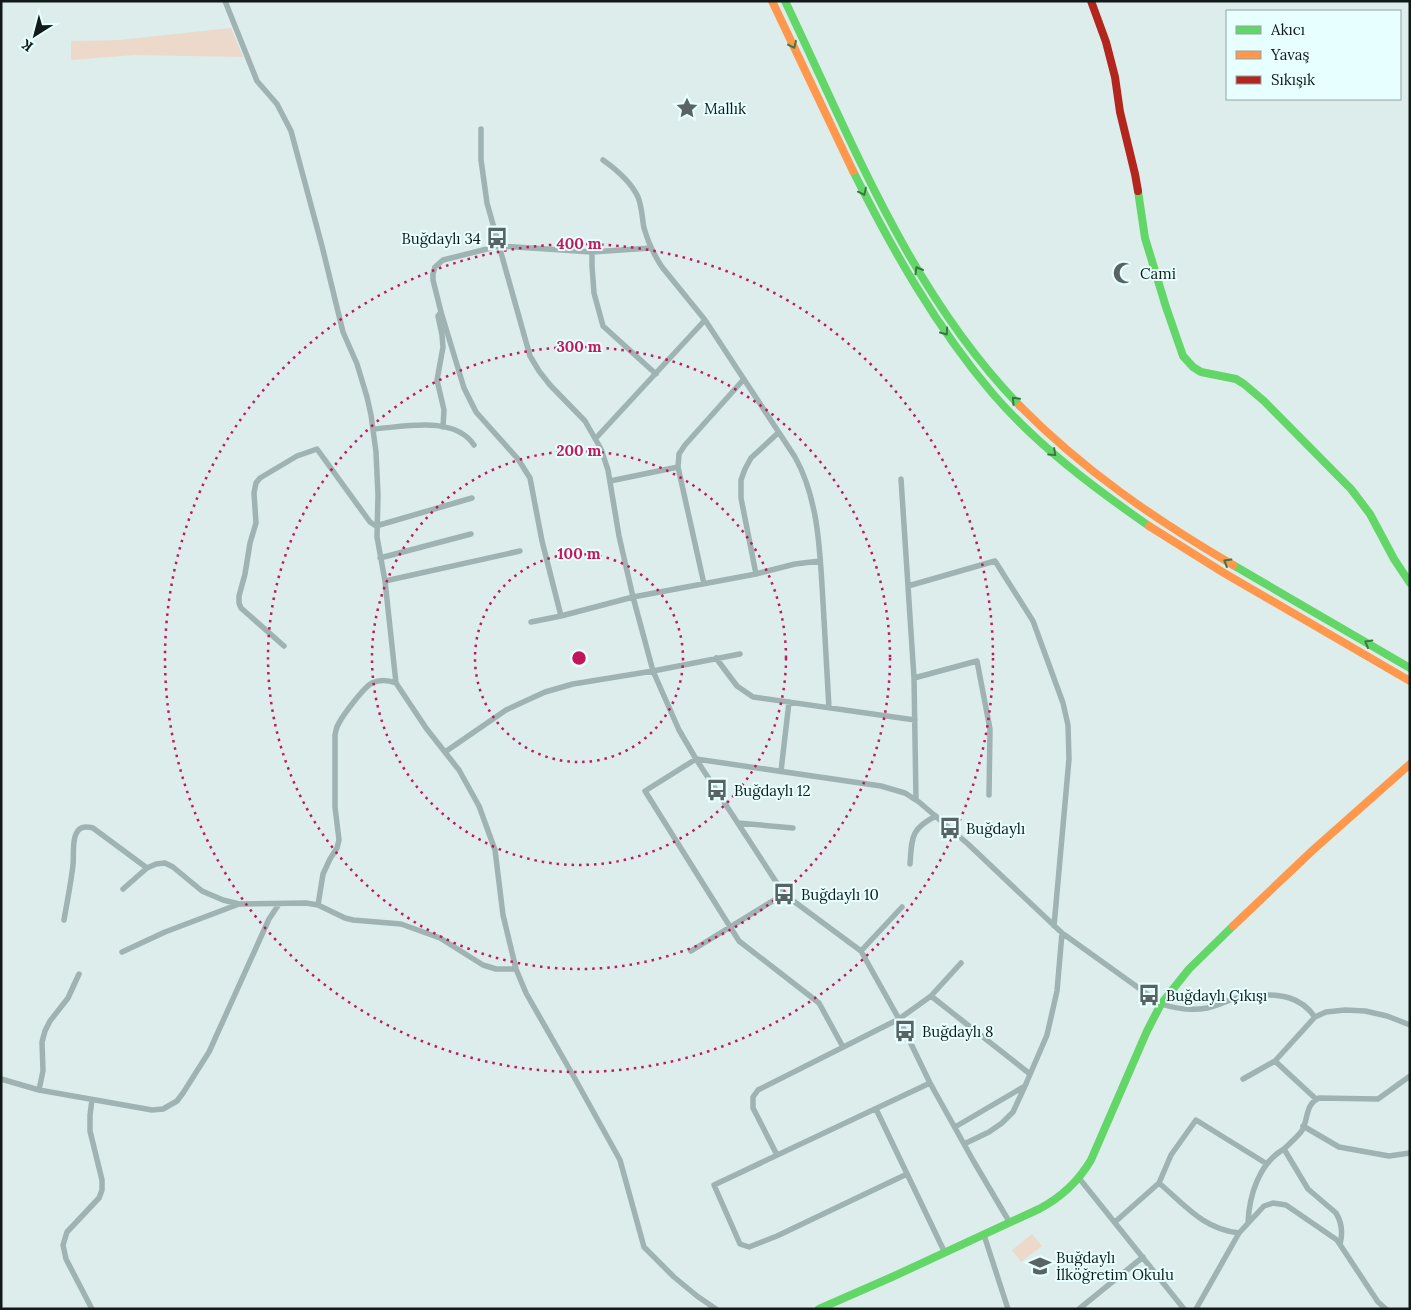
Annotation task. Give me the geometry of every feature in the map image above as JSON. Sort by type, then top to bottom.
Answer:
[{"type":"main road","points":[[772,1],[878,221],[896,254],[920,295],[949,338],[981,380],[1010,412],[1076,473],[1145,524],[1227,575],[1410,681]]},
{"type":"main road","points":[[785,1],[874,187],[919,272],[964,340],[1019,405],[1073,456],[1142,508],[1223,560],[1410,668]]},
{"type":"main road","points":[[1091,1],[1106,42],[1115,77],[1120,112],[1135,174],[1145,238],[1166,307],[1184,356],[1189,364],[1197,370],[1236,379],[1264,401],[1351,489],[1372,518],[1394,561],[1410,583]]},
{"type":"main road","points":[[819,1309],[1039,1210],[1065,1193],[1079,1178],[1090,1160],[1146,1031],[1170,992],[1189,969],[1313,850],[1410,764]]},
{"type":"street","points":[[225,1],[257,81],[277,104],[291,131],[343,332],[362,380],[373,429],[377,474],[377,537],[385,581],[396,683],[420,720],[459,770],[472,791],[495,850],[503,915],[516,969],[526,993],[620,1160],[644,1247],[696,1296],[716,1309]]},
{"type":"street","points":[[480,129],[481,160],[485,190],[530,356],[547,382],[579,413],[596,438],[605,459],[619,536],[633,597],[653,671],[669,711],[696,759],[784,894],[861,951],[900,1019],[930,1082],[1010,1223]]},
{"type":"street","points":[[604,160],[625,178],[637,195],[651,248],[662,267],[705,320],[795,457],[808,484],[813,504],[820,561],[829,708]]},
{"type":"street","points":[[561,616],[542,540],[530,478],[518,459],[482,420],[464,388],[441,312],[433,277],[434,270],[443,260],[499,246],[592,252],[651,248]]},
{"type":"street","points":[[592,252],[594,293],[603,326],[656,374]]},
{"type":"street","points":[[441,312],[438,316],[443,348],[437,380],[444,410],[443,426]]},
{"type":"street","points":[[596,438],[705,320]]},
{"type":"street","points":[[704,584],[678,467],[679,454],[744,378]]},
{"type":"street","points":[[373,429],[443,426],[463,433],[474,444]]},
{"type":"street","points":[[756,574],[741,498],[742,480],[750,458],[778,433]]},
{"type":"street","points":[[284,646],[241,608],[239,603],[250,543],[256,523],[254,490],[258,480],[297,456],[317,449],[370,522],[377,526],[472,498]]},
{"type":"street","points":[[610,480],[678,467]]},
{"type":"street","points":[[901,479],[914,678],[916,800]]},
{"type":"street","points":[[380,558],[471,534]]},
{"type":"street","points":[[385,581],[520,551]]},
{"type":"street","points":[[532,622],[633,597],[756,574],[795,564],[820,561]]},
{"type":"street","points":[[908,586],[995,561],[1033,621],[1063,703],[1069,736],[1069,759],[1054,926]]},
{"type":"street","points":[[445,752],[506,710],[532,697],[573,684],[740,654]]},
{"type":"street","points":[[716,658],[737,686],[753,697],[915,720]]},
{"type":"street","points":[[914,678],[977,661],[990,729],[989,795]]},
{"type":"street","points":[[318,905],[323,874],[337,848],[339,840],[334,807],[336,728],[369,685],[381,680],[396,683]]},
{"type":"street","points":[[781,771],[789,702]]},
{"type":"street","points":[[843,1047],[818,1003],[739,940],[645,791],[696,759],[889,787],[905,793],[936,816],[1062,933],[1162,1004],[1179,1009],[1198,1010],[1242,997],[1279,995],[1297,1000],[1307,1007],[1315,1017]]},
{"type":"street","points":[[910,864],[914,835],[923,824],[936,816]]},
{"type":"street","points":[[738,823],[793,828]]},
{"type":"street","points":[[64,920],[74,864],[75,837],[79,829],[93,828],[147,868]]},
{"type":"street","points":[[123,889],[147,868],[159,863],[168,864],[196,886],[223,900],[238,904],[306,903],[318,905],[353,920],[406,926],[440,938],[483,965],[516,969]]},
{"type":"street","points":[[690,951],[784,894]]},
{"type":"street","points":[[122,952],[165,932],[238,904]]},
{"type":"street","points":[[1,1079],[39,1090],[152,1110],[168,1107],[177,1102],[209,1052],[269,918],[279,904]]},
{"type":"street","points":[[861,951],[902,907]]},
{"type":"street","points":[[964,1144],[989,1132],[1002,1123],[1012,1112],[1025,1086],[1047,1036],[1057,992],[1062,933]]},
{"type":"street","points":[[777,1156],[753,1108],[752,1101],[755,1094],[761,1088],[900,1019],[931,996],[961,963]]},
{"type":"street","points":[[39,1090],[44,1063],[42,1042],[45,1031],[50,1021],[68,998],[79,974]]},
{"type":"street","points":[[931,996],[1030,1074]]},
{"type":"street","points":[[1243,1080],[1275,1061],[1315,1017],[1326,1012],[1364,1011],[1387,1016],[1410,1025]]},
{"type":"street","points":[[1275,1061],[1316,1099]]},
{"type":"street","points":[[1248,1223],[1253,1192],[1259,1177],[1275,1154],[1284,1149],[1302,1131],[1312,1102],[1316,1099],[1378,1099],[1410,1076]]},
{"type":"street","points":[[907,1174],[749,1247],[740,1244],[714,1185],[930,1082]]},
{"type":"street","points":[[955,1127],[1025,1086]]},
{"type":"street","points":[[92,1100],[90,1132],[102,1180],[102,1190],[99,1198],[67,1232],[63,1245],[66,1259],[92,1309]]},
{"type":"street","points":[[876,1109],[945,1253]]},
{"type":"street","points":[[1115,1222],[1159,1183],[1171,1156],[1196,1120],[1267,1164]]},
{"type":"street","points":[[1303,1126],[1339,1147],[1389,1156],[1410,1153]]},
{"type":"street","points":[[1284,1149],[1308,1189],[1336,1213],[1339,1218],[1342,1233],[1340,1244]]},
{"type":"street","points":[[1079,1178],[1184,1309]]},
{"type":"street","points":[[1159,1183],[1204,1221],[1224,1230],[1239,1233]]},
{"type":"street","points":[[1205,1309],[1197,1308],[1239,1233],[1264,1206],[1273,1203],[1282,1204],[1333,1236],[1378,1302],[1386,1309]]},
{"type":"street","points":[[984,1235],[1008,1309]]},
{"type":"street","points":[[1079,1309],[1143,1257]]},
{"type":"shaded area","points":[[231,28],[243,57],[134,55],[71,60],[71,41],[120,40]]},
{"type":"shaded area","points":[[1032,1234],[1042,1246],[1021,1262],[1012,1250]]},
{"type":"traffic: fast","points":[[785,1],[886,214],[915,265],[946,315],[981,362],[1020,406]]},
{"type":"traffic: fast","points":[[853,171],[916,287],[953,342],[993,394],[1028,431],[1067,465],[1149,526]]},
{"type":"traffic: fast","points":[[1138,191],[1145,238],[1183,356],[1193,367],[1201,372],[1236,379],[1264,401],[1351,489],[1370,514],[1394,559],[1410,583]]},
{"type":"traffic: fast","points":[[1233,565],[1410,668]]},
{"type":"traffic: fast","points":[[819,1309],[1039,1209],[1069,1188],[1091,1160],[1147,1031],[1161,1004],[1189,969],[1233,926]]},
{"type":"traffic: slow","points":[[772,1],[853,171]]},
{"type":"traffic: slow","points":[[1020,406],[1069,452],[1121,493],[1233,565]]},
{"type":"traffic: slow","points":[[1149,526],[1224,573],[1410,681]]},
{"type":"traffic: slow","points":[[1233,926],[1313,850],[1410,764]]},
{"type":"traffic: jam","points":[[1091,1],[1106,42],[1115,77],[1120,112],[1138,191]]},
{"type":"place","name":"Mallık","points":[[687,108]]},
{"type":"place","name":"Buğdaylı 34","points":[[497,238]]},
{"type":"place","name":"Cami","points":[[1124,273]]},
{"type":"place","name":"Buğdaylı 12","points":[[717,790]]},
{"type":"place","name":"Buğdaylı","points":[[950,828]]},
{"type":"place","name":"Buğdaylı 10","points":[[784,894]]},
{"type":"place","name":"Buğdaylı Çıkışı","points":[[1149,995]]},
{"type":"place","name":"Buğdaylı 8","points":[[905,1031]]},
{"type":"place","name":"Buğdaylı İlköğretim Okulu","points":[[1040,1266]]}]
